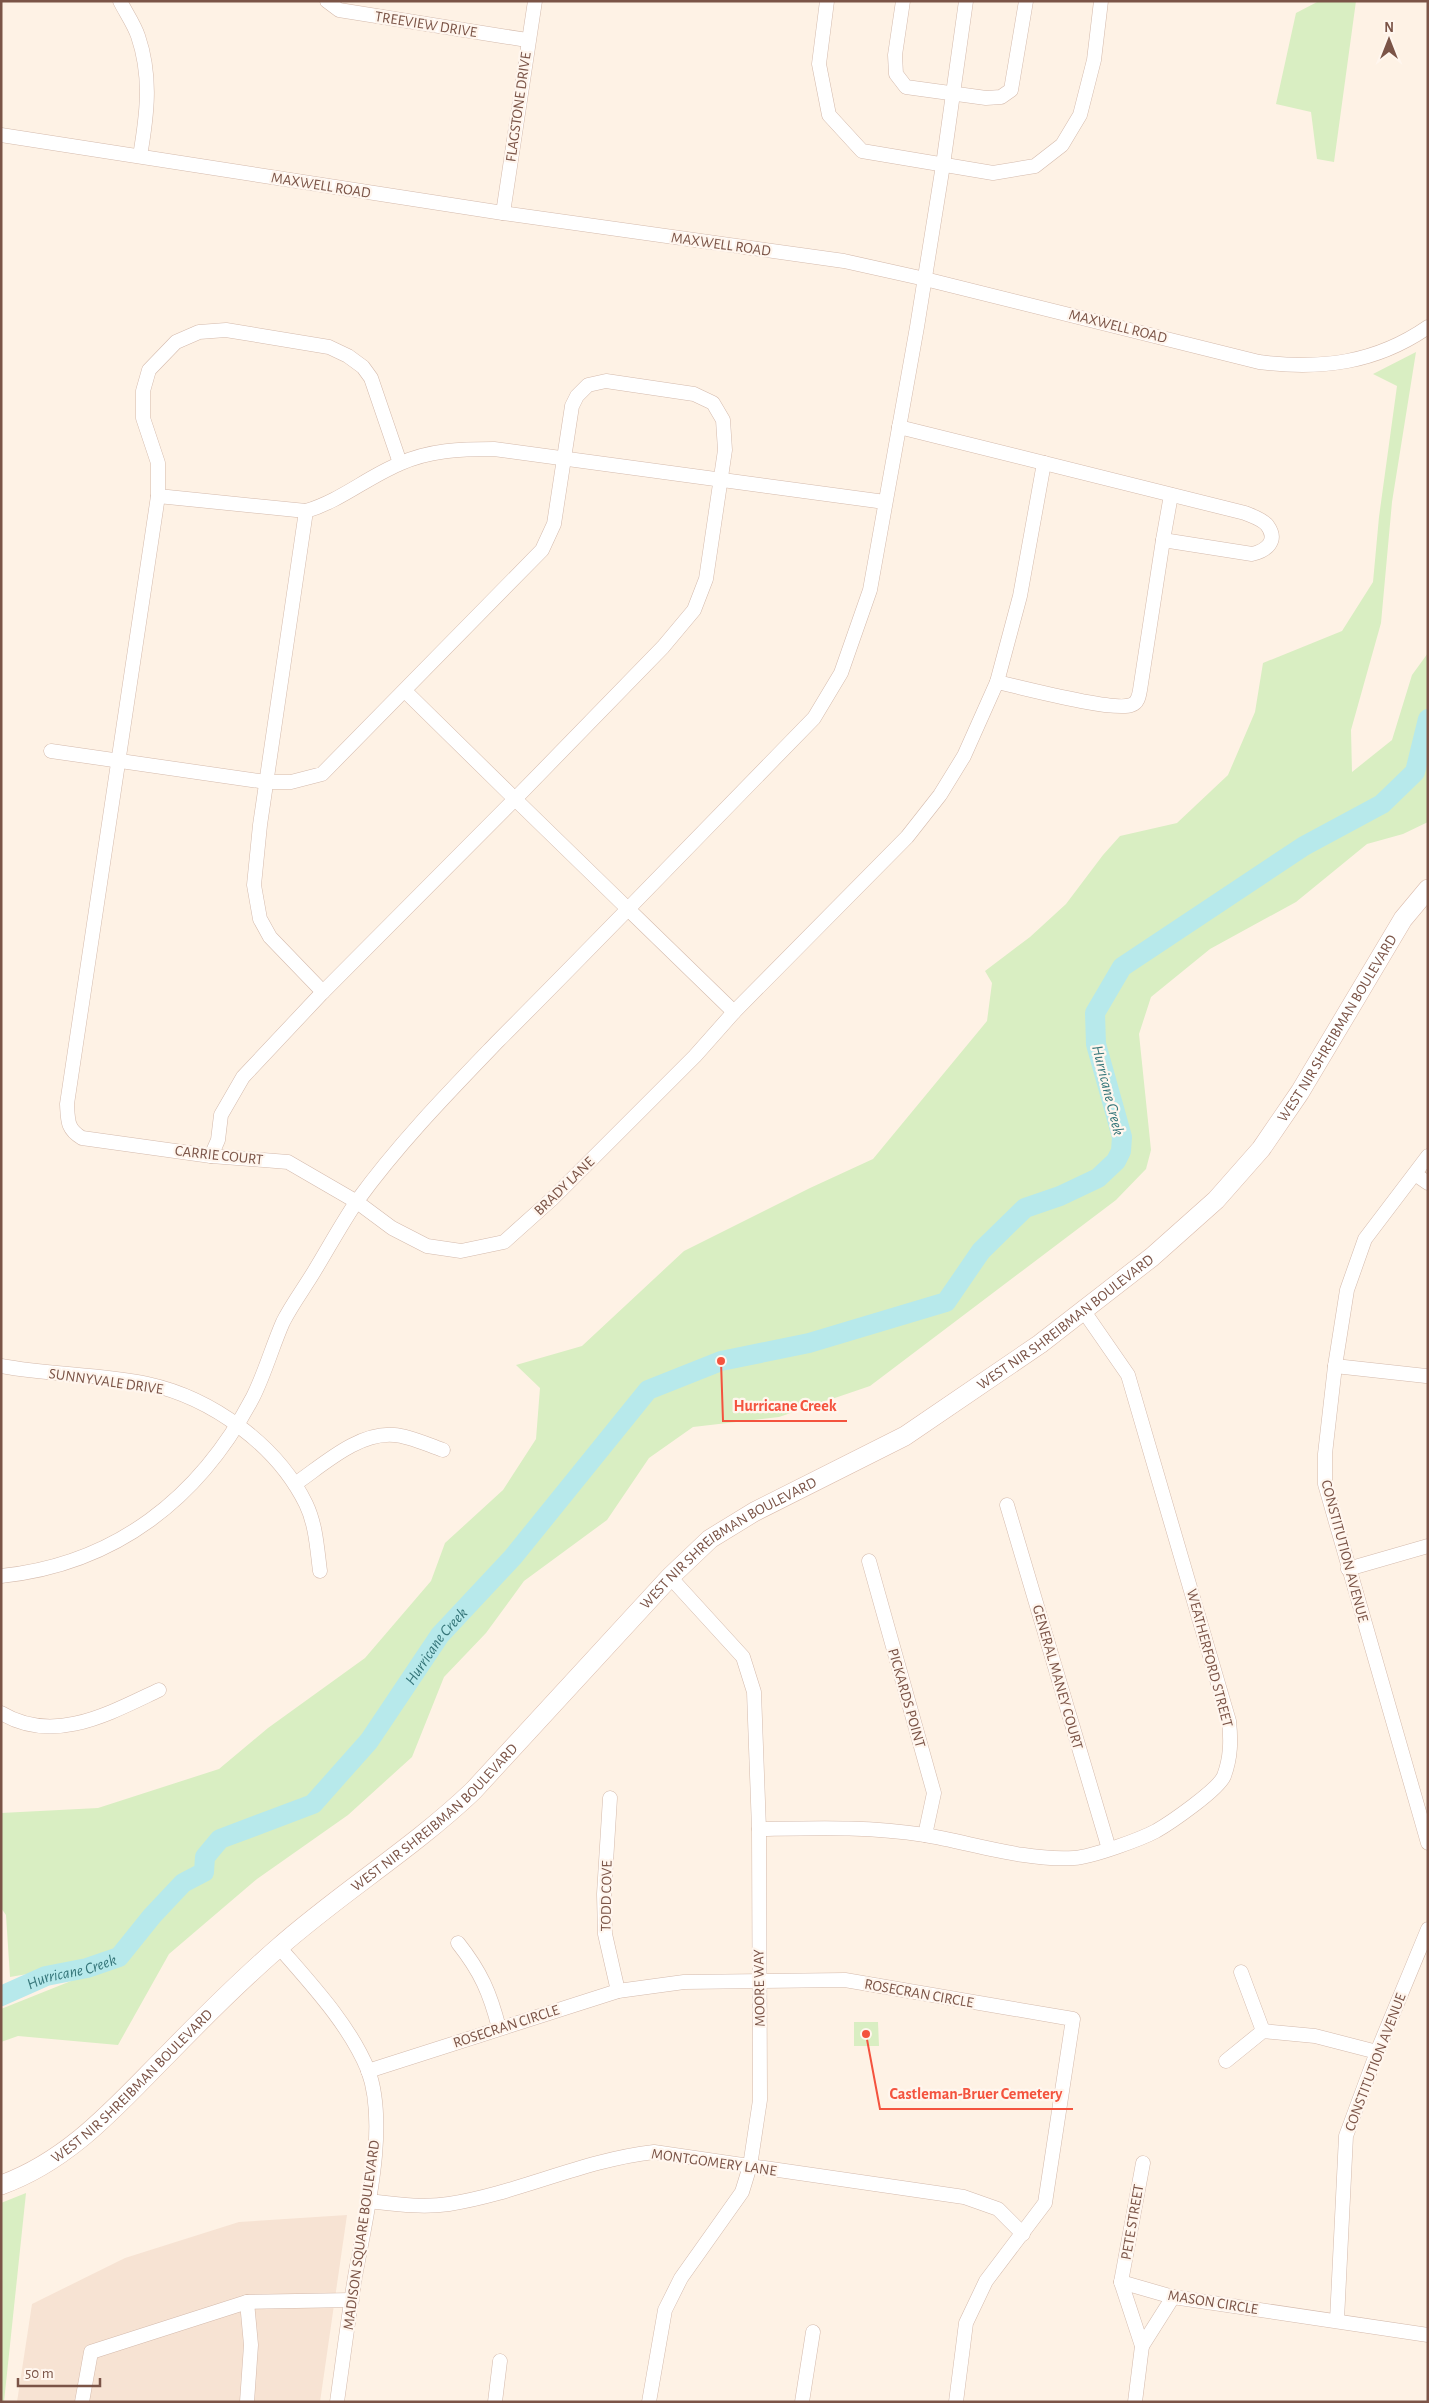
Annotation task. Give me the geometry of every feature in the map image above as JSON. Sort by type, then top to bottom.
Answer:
[{"type":"main road","name":"WEST NIR SHREIBMAN BOULEVARD","points":[[1,2186],[19,2179],[64,2154],[102,2121],[189,2032],[279,1947],[453,1810],[670,1577],[710,1539],[754,1512],[904,1436],[1040,1344],[1152,1257],[1216,1200],[1261,1149],[1300,1092],[1403,919],[1428,889]]},
{"type":"street","points":[[120,1],[138,35],[147,74],[148,108],[140,156]]},
{"type":"street","name":"TREEVIEW DRIVE","points":[[327,1],[339,10],[527,40]]},
{"type":"street","name":"FLAGSTONE DRIVE","points":[[503,213],[527,40],[535,1]]},
{"type":"street","points":[[828,1],[819,64],[829,115],[862,151],[993,173],[1035,166],[1062,145],[1080,115],[1094,60],[1101,1]]},
{"type":"street","points":[[903,1],[895,55],[896,74],[906,87],[953,95],[986,98],[1002,97],[1011,90],[1026,1]]},
{"type":"street","points":[[1,1576],[55,1567],[90,1555],[147,1524],[172,1504],[195,1480],[236,1426],[260,1383],[283,1322],[357,1202],[432,1109],[814,718],[842,674],[870,590],[925,279],[966,1]]},
{"type":"street","name":"MAXWELL ROAD","points":[[1,135],[503,213],[844,261],[925,279],[1259,362],[1313,366],[1366,358],[1409,340],[1428,327]]},
{"type":"street","points":[[118,762],[158,496],[158,463],[143,418],[143,391],[149,370],[158,358],[176,342],[199,332],[226,330],[329,347],[348,356],[362,367],[371,378],[400,463]]},
{"type":"street","points":[[51,751],[266,782],[291,782],[322,774],[542,550],[554,524],[572,406],[577,396],[588,385],[606,381],[694,394],[713,403],[723,420],[725,450],[706,579],[694,610],[663,647],[323,992],[243,1077],[221,1115],[218,1140],[211,1156]]},
{"type":"street","points":[[899,427],[1245,513],[1267,524],[1271,534],[1271,543],[1264,551],[1252,554],[1163,540]]},
{"type":"street","points":[[158,496],[306,511],[327,504],[400,463],[454,448],[494,449],[885,502]]},
{"type":"street","name":"BRADY LANE","points":[[357,1202],[392,1228],[427,1246],[461,1252],[504,1242],[559,1192],[695,1056],[734,1012],[907,837],[940,795],[964,756],[997,682],[1020,596],[1044,463]]},
{"type":"street","points":[[997,682],[1107,706],[1131,705],[1137,701],[1171,495]]},
{"type":"street","points":[[306,511],[266,782],[254,885],[260,919],[282,951],[323,992]]},
{"type":"street","points":[[405,691],[734,1012]]},
{"type":"street","name":"CARRIE COURT","points":[[118,762],[67,1104],[68,1123],[72,1132],[82,1138],[211,1156],[288,1162],[357,1202]]},
{"type":"street","name":"CONSTITUTION AVENUE","points":[[1428,1156],[1365,1239],[1347,1290],[1335,1366],[1325,1454],[1325,1484],[1348,1568],[1423,1810],[1428,1843]]},
{"type":"street","points":[[1415,1174],[1428,1183]]},
{"type":"street","name":"WEATHERFORD STREET","points":[[759,1829],[854,1827],[925,1835],[1018,1854],[1075,1858],[1109,1849],[1156,1831],[1204,1797],[1223,1778],[1231,1747],[1229,1720],[1128,1375],[1083,1310]]},
{"type":"street","name":"SUNNYVALE DRIVE","points":[[1,1366],[148,1384],[179,1393],[203,1404],[236,1426],[267,1452],[295,1484],[307,1506],[315,1528],[320,1571]]},
{"type":"street","points":[[1335,1366],[1426,1376]]},
{"type":"street","points":[[295,1484],[350,1448],[374,1435],[396,1435],[443,1450]]},
{"type":"street","name":"GENERAL MANEY COURT","points":[[1008,1505],[1109,1849]]},
{"type":"street","points":[[1348,1568],[1428,1546]]},
{"type":"street","name":"PICKARDS POINT","points":[[869,1561],[934,1793],[925,1835]]},
{"type":"street","name":"MOORE WAY","points":[[649,2402],[665,2310],[681,2278],[742,2192],[750,2166],[760,2100],[759,1829],[754,1692],[744,1656],[670,1577]]},
{"type":"street","points":[[1,1713],[42,1726],[67,1726],[90,1721],[159,1690]]},
{"type":"street","name":"TODD COVE","points":[[610,1798],[604,1894],[605,1934],[618,1992]]},
{"type":"street","name":"CONSTITUTION AVENUE","points":[[1337,2320],[1346,2136],[1377,2052],[1428,1929]]},
{"type":"street","points":[[458,1943],[476,1966],[490,1993],[499,2028]]},
{"type":"street","name":"MADISON SQUARE BOULEVARD","points":[[279,1947],[345,2029],[368,2071],[374,2099],[376,2129],[368,2201],[337,2402]]},
{"type":"street","points":[[1241,1972],[1264,2031]]},
{"type":"street","name":"ROSECRAN CIRCLE","points":[[368,2071],[499,2028],[618,1992],[684,1982],[845,1980],[1073,2019],[1045,2203],[986,2281],[966,2323],[956,2402]]},
{"type":"street","points":[[1226,2061],[1264,2031],[1316,2036],[1377,2052]]},
{"type":"street","name":"MONTGOMERY LANE","points":[[368,2201],[407,2205],[448,2204],[522,2185],[622,2155],[654,2152],[964,2198],[998,2209],[1023,2234]]},
{"type":"street","name":"PETE STREET","points":[[1121,2282],[1143,2163]]},
{"type":"street","points":[[1121,2282],[1142,2346],[1136,2402]]},
{"type":"street","name":"MASON CIRCLE","points":[[1121,2282],[1173,2297],[1428,2335]]},
{"type":"street","points":[[1142,2346],[1173,2297]]},
{"type":"street","points":[[82,2402],[91,2352],[247,2302],[352,2300]]},
{"type":"street","points":[[247,2302],[251,2345],[247,2402]]},
{"type":"street","points":[[802,2402],[812,2332]]},
{"type":"street","points":[[495,2402],[500,2361]]},
{"type":"shaded area","points":[[347,2215],[320,2402],[17,2402],[32,2304],[125,2258],[239,2222]]},
{"type":"green space","points":[[1319,1],[1356,1],[1334,162],[1317,159],[1311,112],[1276,104],[1296,13]]},
{"type":"green space","points":[[1416,352],[1392,502],[1381,623],[1351,730],[1352,772],[1392,740],[1412,675],[1428,653],[1428,822],[1403,834],[1367,844],[1296,902],[1210,949],[1151,997],[1139,1034],[1151,1150],[1146,1169],[1116,1200],[870,1386],[779,1417],[693,1427],[649,1458],[607,1520],[524,1581],[486,1633],[444,1677],[412,1757],[348,1815],[257,1879],[169,1954],[118,2045],[18,2036],[1,2042],[1,2009],[71,1981],[62,1968],[10,1977],[6,1915],[1,1908],[1,1813],[98,1808],[219,1769],[268,1728],[365,1658],[431,1581],[445,1543],[503,1490],[536,1439],[540,1388],[516,1365],[582,1346],[684,1251],[873,1159],[987,1021],[992,983],[985,971],[1030,937],[1066,904],[1120,836],[1177,823],[1228,775],[1255,712],[1263,663],[1342,631],[1373,582],[1379,517],[1397,386],[1373,374]]},
{"type":"green space","points":[[854,2022],[878,2022],[879,2046],[854,2046]]},
{"type":"green space","points":[[26,2193],[4,2402],[1,2402],[1,2203]]},
{"type":"waterway","name":"Hurricane Creek","points":[[1,1996],[46,1976],[87,1968],[119,1957],[152,1916],[183,1883],[204,1872],[205,1857],[220,1839],[313,1804],[369,1741],[440,1635],[513,1557],[648,1390],[721,1361],[809,1343],[946,1302],[981,1251],[1025,1208],[1060,1196],[1098,1178],[1116,1161],[1121,1151],[1122,1137],[1096,1044],[1095,1013],[1122,967],[1304,846],[1382,804],[1415,772],[1428,719]]},
{"type":"place","name":"Hurricane Creek","points":[[721,1361]]},
{"type":"place","name":"Castleman-Bruer Cemetery","points":[[866,2034]]}]
